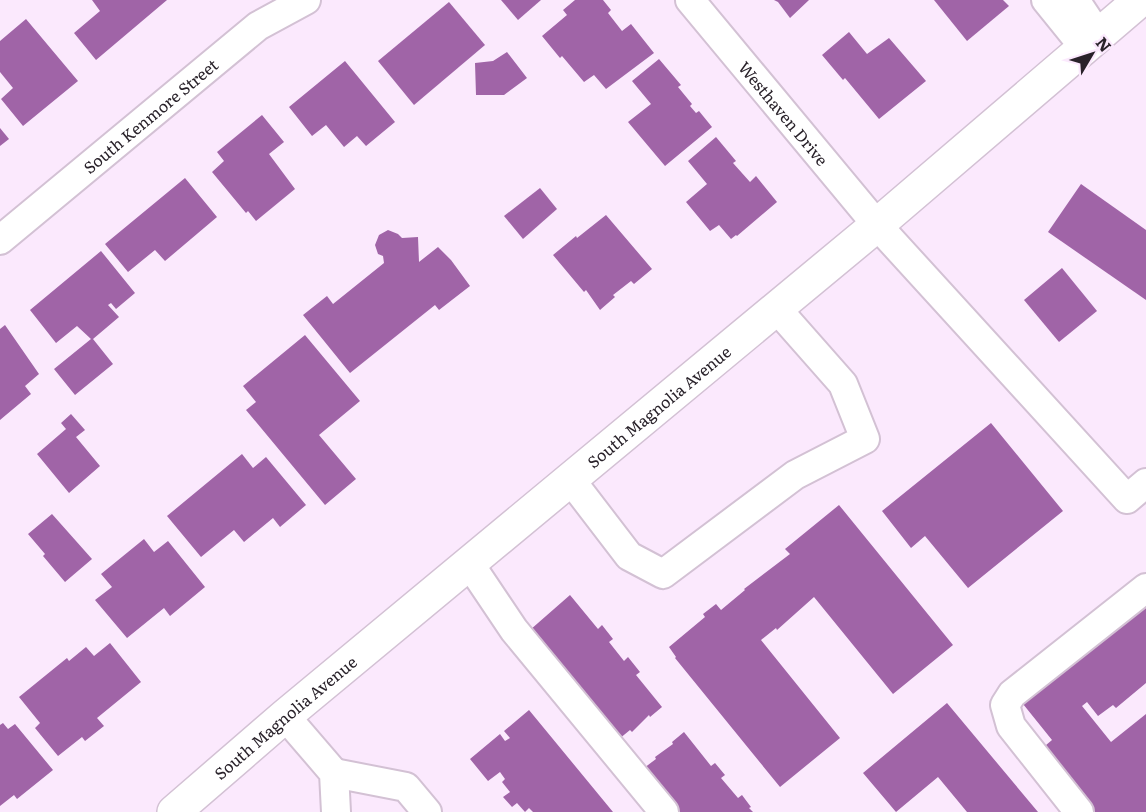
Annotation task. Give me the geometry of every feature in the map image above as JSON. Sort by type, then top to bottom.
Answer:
[{"type":"main road","name":"South Magnolia Avenue","points":[[174,812],[285,716],[877,225],[1140,0]]},
{"type":"street","name":"South Kenmore Street","points":[[0,240],[258,26],[306,0]]},
{"type":"street","name":"Westhaven Drive","points":[[690,0],[877,225],[1127,500],[1146,483]]},
{"type":"street","points":[[1046,0],[1092,41]]},
{"type":"street","points":[[1075,0],[1092,41]]},
{"type":"street","points":[[570,479],[629,556],[663,574],[795,475],[865,440],[843,384],[776,308]]},
{"type":"street","points":[[470,563],[514,630],[664,812]]},
{"type":"street","points":[[1079,812],[1011,726],[1005,705],[1012,694],[1146,588]]},
{"type":"street","points":[[285,716],[334,773],[336,812]]},
{"type":"street","points":[[334,773],[406,787],[427,812]]},
{"type":"building","points":[[92,0],[167,0],[96,60],[74,33],[100,11]]},
{"type":"building","points":[[501,0],[541,0],[518,20]]},
{"type":"building","points":[[575,0],[603,0],[611,10],[608,13],[622,31],[631,24],[654,53],[606,89],[594,75],[584,82],[542,36],[567,15],[563,10]]},
{"type":"building","points":[[774,0],[809,0],[790,18]]},
{"type":"building","points":[[934,0],[1003,0],[1009,6],[967,41]]},
{"type":"building","points":[[449,2],[485,45],[414,105],[378,61]]},
{"type":"building","points":[[26,19],[78,81],[23,126],[1,99],[13,88],[0,72],[0,41]]},
{"type":"building","points":[[849,32],[867,54],[889,38],[926,81],[879,119],[845,78],[843,80],[822,55]]},
{"type":"building","points":[[507,52],[527,78],[504,95],[476,95],[475,63],[493,61]]},
{"type":"building","points":[[659,59],[681,85],[678,87],[692,104],[690,106],[696,113],[699,111],[712,127],[665,166],[628,122],[651,104],[632,81]]},
{"type":"building","points":[[345,61],[395,122],[366,146],[357,136],[344,147],[326,125],[312,136],[289,107]]},
{"type":"building","points":[[262,115],[284,142],[269,154],[295,189],[256,221],[248,211],[246,213],[212,172],[224,161],[217,152]]},
{"type":"building","points":[[0,128],[9,139],[0,146]]},
{"type":"building","points":[[716,137],[736,161],[733,163],[750,182],[756,176],[777,202],[731,239],[719,225],[710,231],[686,202],[707,184],[688,161]]},
{"type":"building","points":[[185,178],[217,217],[165,261],[155,250],[128,272],[105,244]]},
{"type":"building","points":[[1081,184],[1146,230],[1146,300],[1048,232]]},
{"type":"building","points":[[540,188],[557,209],[523,239],[504,216]]},
{"type":"building","points":[[606,215],[652,269],[634,284],[631,281],[613,295],[615,297],[600,310],[586,290],[584,292],[553,255]]},
{"type":"building","points":[[388,230],[402,238],[418,237],[419,262],[438,247],[451,260],[470,286],[439,310],[435,305],[350,373],[303,315],[327,296],[333,304],[384,263],[383,256],[378,254],[375,245],[379,235]]},
{"type":"building","points":[[101,251],[135,293],[116,309],[111,303],[108,305],[119,317],[93,339],[113,364],[75,395],[54,369],[91,339],[77,326],[56,343],[30,310]]},
{"type":"building","points":[[1062,268],[1097,311],[1059,342],[1024,300]]},
{"type":"building","points":[[5,325],[39,374],[25,386],[31,394],[0,420],[0,329]]},
{"type":"building","points":[[305,335],[360,401],[319,435],[356,479],[325,505],[246,410],[256,402],[243,386]]},
{"type":"building","points":[[71,414],[85,430],[76,437],[100,466],[69,493],[37,454],[66,429],[61,423]]},
{"type":"building","points":[[991,423],[1063,511],[968,588],[925,536],[911,548],[882,511]]},
{"type":"building","points":[[242,454],[253,468],[266,457],[306,505],[280,527],[273,518],[244,542],[234,530],[201,557],[167,516]]},
{"type":"building","points":[[839,505],[953,645],[893,694],[814,597],[777,630],[776,628],[761,640],[840,738],[780,787],[675,658],[669,647],[705,617],[703,614],[716,604],[721,610],[744,589],[790,554],[785,549]]},
{"type":"building","points":[[52,514],[92,559],[65,582],[28,534]]},
{"type":"building","points":[[144,539],[154,552],[168,541],[205,587],[170,616],[164,608],[127,638],[95,600],[112,587],[101,574]]},
{"type":"building","points":[[570,595],[598,629],[602,625],[613,639],[609,642],[624,661],[628,657],[640,672],[636,675],[662,707],[650,717],[649,715],[632,732],[630,730],[619,739],[530,630]]},
{"type":"building","points":[[1146,601],[1146,683],[1116,708],[1113,705],[1098,716],[1087,702],[1082,706],[1111,742],[1146,714],[1146,812],[1090,812],[1039,751],[1052,740],[1019,699]]},
{"type":"building","points":[[110,643],[141,682],[97,718],[104,726],[85,741],[82,737],[58,756],[35,728],[40,723],[19,697],[67,658],[69,661],[86,647],[94,656]]},
{"type":"building","points":[[947,703],[1038,812],[967,812],[938,777],[896,812],[863,773]]},
{"type":"building","points":[[529,710],[613,812],[533,812],[529,808],[525,812],[517,803],[512,807],[503,797],[510,792],[502,782],[505,779],[500,772],[488,781],[470,759],[500,734],[505,741],[510,738],[504,731]]},
{"type":"building","points":[[3,723],[8,729],[15,724],[53,770],[17,799],[14,795],[0,806],[0,725]]},
{"type":"building","points":[[684,732],[711,766],[715,763],[725,775],[721,778],[738,798],[742,795],[753,812],[678,812],[644,768]]}]
